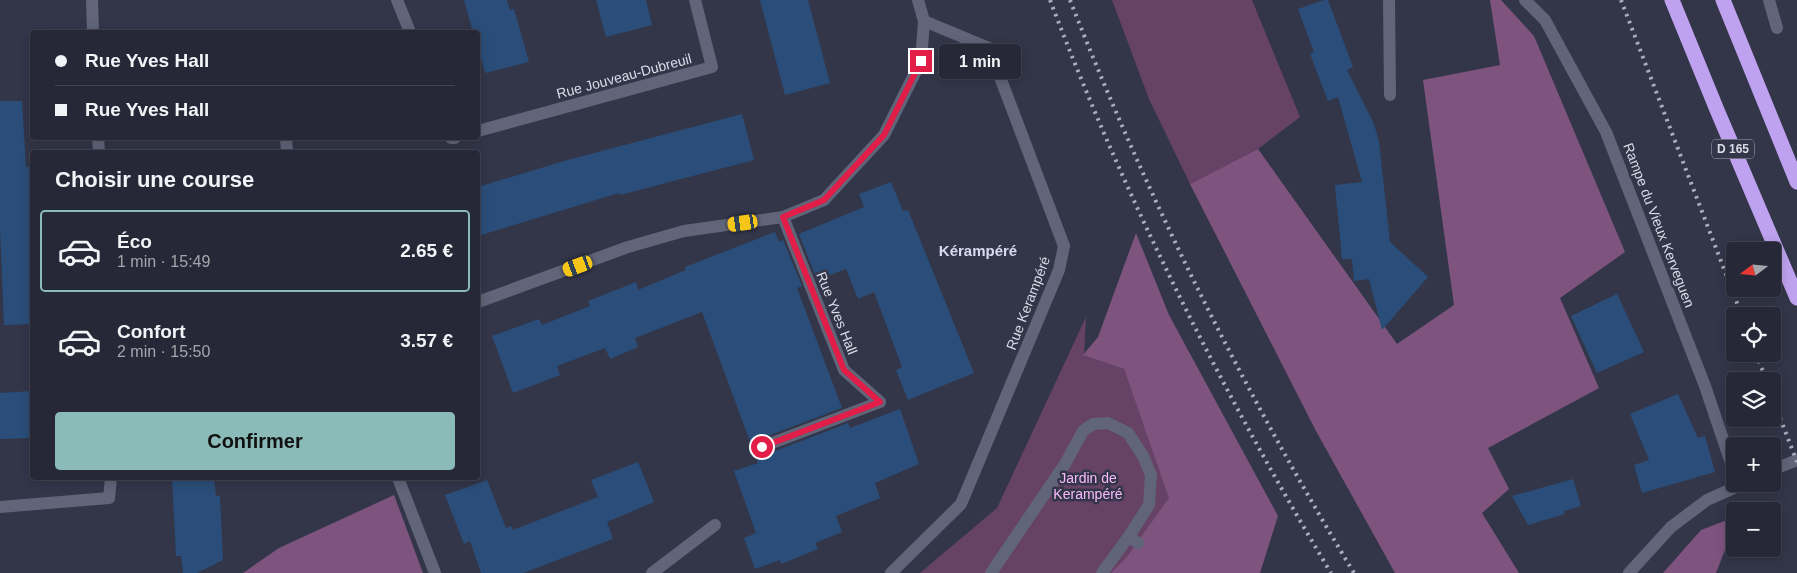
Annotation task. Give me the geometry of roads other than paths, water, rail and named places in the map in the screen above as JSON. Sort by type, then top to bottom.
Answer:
[{"type":"highway","name":"D 165","points":[[1672,0],[1797,298]]},
{"type":"highway","points":[[1723,0],[1797,182]]},
{"type":"street","points":[[92,0],[93,30]]},
{"type":"street","points":[[397,0],[409,30]]},
{"type":"street","name":"Rue Jouveau-Dubreuil","points":[[480,130],[712,67],[696,0]]},
{"type":"street","points":[[480,301],[628,247],[684,231],[783,217],[824,200],[884,135],[921,61],[924,21],[918,0]]},
{"type":"street","points":[[1388,0],[1390,95]]},
{"type":"street","name":"Rampe du Vieux Kerveguen","points":[[1525,0],[1545,20],[1606,132],[1705,386],[1726,447]]},
{"type":"street","points":[[1769,0],[1777,28]]},
{"type":"street","name":"Rue Kerampéré","points":[[891,573],[961,504],[1058,270],[1064,246],[989,48],[924,21]]},
{"type":"street","name":"Rue Yves Hall","points":[[762,447],[880,402],[844,370],[783,217]]},
{"type":"street","points":[[990,573],[1065,464],[1083,431],[1093,424],[1108,423],[1128,433],[1143,456],[1151,475],[1149,505],[1133,539],[1102,573]]},
{"type":"street","points":[[1781,466],[1797,460]]},
{"type":"street","points":[[0,507],[109,498],[111,480]]},
{"type":"street","points":[[399,480],[435,573]]},
{"type":"street","points":[[1629,573],[1671,527],[1707,500],[1726,489]]},
{"type":"street","points":[[652,573],[715,525]]},
{"type":"railway","points":[[1050,0],[1110,148],[1178,293],[1251,434],[1331,573]]},
{"type":"railway","points":[[1070,0],[1132,148],[1200,292],[1274,434],[1354,573]]},
{"type":"railway","points":[[1621,0],[1739,307]]},
{"type":"railway","points":[[1759,362],[1763,372]]},
{"type":"railway","points":[[1781,420],[1797,462]]},
{"type":"district","name":"Kérampéré","points":[[978,250]]},
{"type":"park label","name":"Jardin de Kerampéré","points":[[1088,486]]}]
